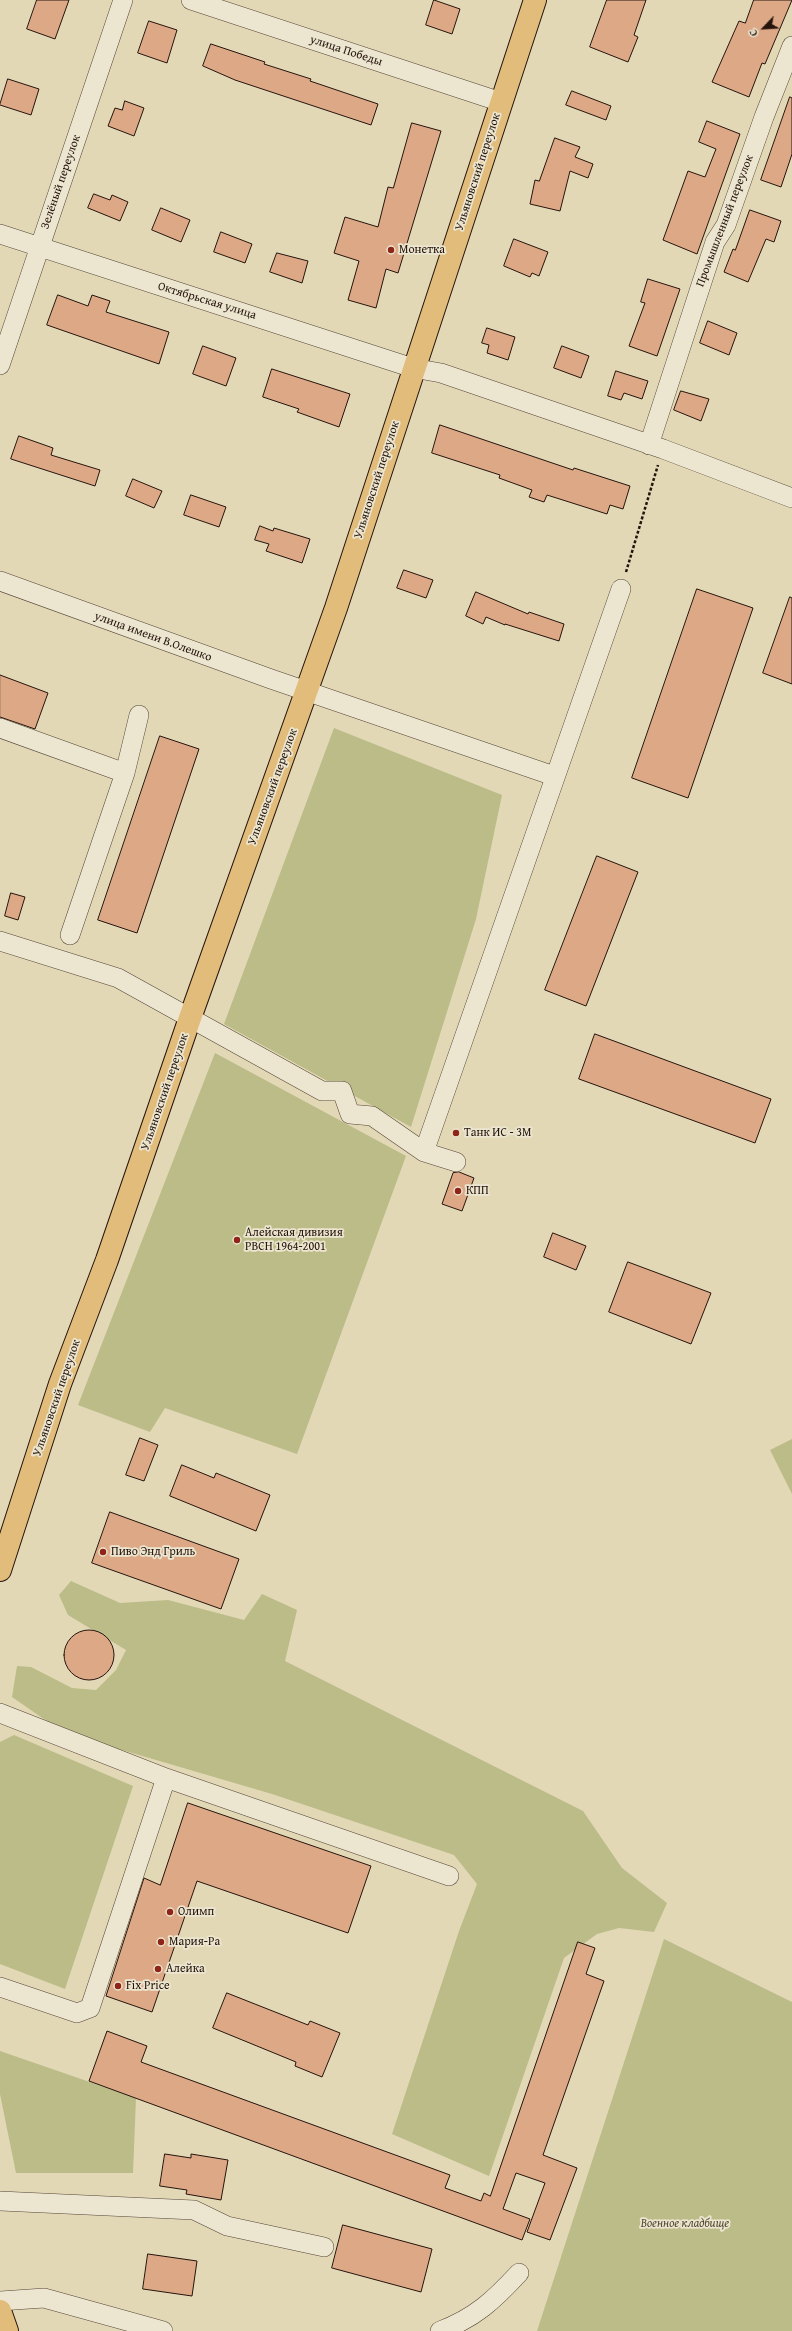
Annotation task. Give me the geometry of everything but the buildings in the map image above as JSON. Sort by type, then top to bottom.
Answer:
[{"type":"main road","name":"Ульяновский переулок","points":[[0,1570],[60,1384],[107,1260],[190,1018],[307,691],[535,0]]},
{"type":"main road","points":[[0,2311],[7,2331]]},
{"type":"street","name":"Зелёный переулок","points":[[0,365],[123,0]]},
{"type":"street","name":"улица Победы","points":[[191,0],[502,102]]},
{"type":"street","name":"Промышленный переулок","points":[[656,447],[715,242],[726,225],[764,117],[792,46]]},
{"type":"street","name":"Октябрьская улица","points":[[0,234],[39,248],[413,368],[440,373],[656,447],[792,498]]},
{"type":"street","name":"улица имени В.Олешко","points":[[0,581],[307,691],[554,776]]},
{"type":"street","points":[[424,1152],[554,776],[621,589]]},
{"type":"street","points":[[70,935],[125,773],[139,715]]},
{"type":"street","points":[[0,728],[125,773]]},
{"type":"street","points":[[1,944],[118,978],[322,1091],[342,1091],[350,1114],[372,1116],[424,1152],[456,1162]]},
{"type":"street","points":[[0,1713],[166,1778],[449,1876]]},
{"type":"street","points":[[0,1987],[77,2013],[90,2008],[166,1778]]},
{"type":"street","points":[[0,2201],[194,2210],[227,2226],[324,2247]]},
{"type":"street","points":[[440,2331],[460,2324],[490,2304],[519,2273]]},
{"type":"street","points":[[0,2301],[44,2298],[163,2331]]},
{"type":"path","points":[[621,589],[656,447]]},
{"type":"green space","points":[[334,728],[502,795],[476,919],[411,1127],[224,1024]]},
{"type":"green space","points":[[215,1053],[406,1156],[297,1454],[165,1408],[150,1432],[78,1405]]},
{"type":"green space","points":[[792,1439],[792,1494],[770,1450]]},
{"type":"green space","points":[[71,1581],[120,1603],[168,1600],[244,1620],[262,1594],[297,1610],[285,1661],[583,1811],[622,1868],[667,1903],[654,1932],[619,1928],[597,1934],[564,1958],[489,2176],[392,2134],[459,1931],[477,1884],[454,1855],[272,1794],[64,1733],[12,1697],[17,1666],[31,1667],[72,1688],[96,1690],[116,1670],[126,1650],[68,1615],[59,1595]]},
{"type":"green space","points":[[14,1735],[133,1786],[65,1989],[0,1964],[0,1742]]},
{"type":"green space","name":"Военное кладбище","points":[[664,1939],[792,2002],[792,2331],[537,2331]]},
{"type":"green space","points":[[0,2051],[136,2098],[133,2173],[16,2173],[0,2094]]},
{"type":"place","name":"Монетка","points":[[391,250]]},
{"type":"place","name":"Танк ИС - 3М","points":[[456,1133]]},
{"type":"place","name":"КПП","points":[[458,1191]]},
{"type":"place","name":"Алейская дивизия РВСН 1964-2001","points":[[237,1240]]},
{"type":"place","name":"Пиво Энд Гриль","points":[[103,1552]]},
{"type":"place","name":"Олимп","points":[[170,1912]]},
{"type":"place","name":"Мария-Ра","points":[[161,1942]]},
{"type":"place","name":"Алейка","points":[[158,1969]]},
{"type":"place","name":"Fix Price","points":[[118,1986]]}]
